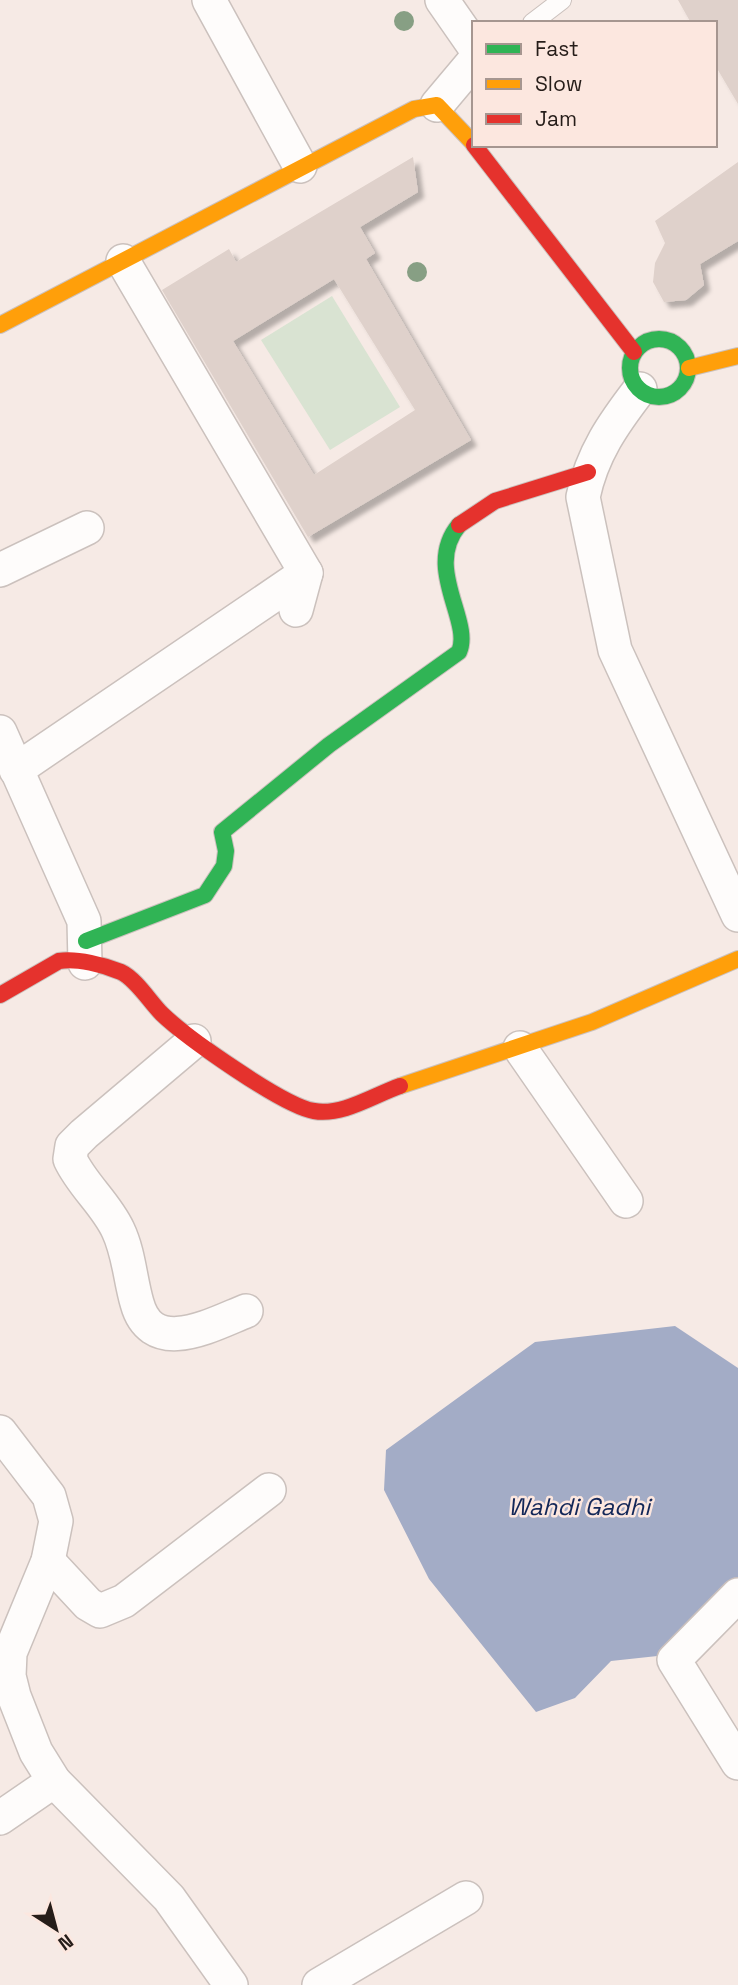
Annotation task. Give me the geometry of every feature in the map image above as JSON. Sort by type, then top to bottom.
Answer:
[{"type":"street","points":[[209,0],[300,166]]},
{"type":"street","points":[[442,0],[472,43]]},
{"type":"street","points":[[0,325],[384,122],[414,109],[437,105],[472,63]]},
{"type":"street","points":[[437,105],[472,143]]},
{"type":"street","points":[[476,147],[634,352]]},
{"type":"street","points":[[123,261],[306,573],[296,610]]},
{"type":"street","points":[[660,338],[674,343],[685,354],[689,368],[683,384],[672,394],[657,397],[640,389],[632,381],[629,367],[634,352],[645,342],[660,338]]},
{"type":"street","points":[[689,368],[738,356]]},
{"type":"street","points":[[640,389],[606,433],[588,472],[583,497],[615,650],[738,915]]},
{"type":"street","points":[[0,995],[59,961],[85,952],[205,895],[218,880],[227,862],[228,850],[222,832],[328,745],[459,652],[463,637],[451,601],[447,559],[452,535],[470,514],[552,480],[588,472]]},
{"type":"street","points":[[0,570],[87,527]]},
{"type":"street","points":[[16,769],[306,573]]},
{"type":"street","points":[[0,732],[85,921],[85,952]]},
{"type":"street","points":[[85,952],[123,973],[163,1016],[194,1041],[286,1100],[314,1111],[342,1109],[398,1086],[520,1048],[592,1022],[738,959]]},
{"type":"street","points":[[194,1041],[72,1146],[70,1159],[117,1228],[138,1307],[150,1327],[168,1335],[190,1333],[246,1311]]},
{"type":"street","points":[[520,1048],[626,1201]]},
{"type":"street","points":[[0,1432],[49,1496],[56,1521],[48,1561],[10,1653],[9,1676],[36,1752],[54,1781],[169,1898],[230,1985]]},
{"type":"street","points":[[48,1561],[88,1604],[100,1611],[124,1601],[269,1490]]},
{"type":"street","points":[[738,1595],[674,1660],[738,1763]]},
{"type":"street","points":[[699,1635],[738,1613]]},
{"type":"street","points":[[0,1818],[54,1781]]},
{"type":"street","points":[[319,1985],[466,1898]]},
{"type":"lane","points":[[535,21],[562,0]]},
{"type":"green space","points":[[332,296],[400,407],[330,450],[261,340]]},
{"type":"water","name":"Wahdi Gadhi","points":[[675,1326],[738,1368],[738,1608],[676,1654],[611,1661],[575,1698],[536,1712],[429,1579],[384,1490],[386,1450],[535,1342]]},
{"type":"building","points":[[678,0],[738,0],[738,104],[717,68],[717,21],[690,21]]},
{"type":"building","points":[[413,157],[418,192],[360,227],[375,253],[366,259],[471,440],[308,537],[162,290],[229,249],[236,262]],"holes":[[[334,279],[415,410],[314,475],[233,341]]]},
{"type":"building","points":[[738,162],[738,241],[700,264],[704,285],[686,300],[664,302],[653,282],[655,263],[665,243],[655,221]]},
{"type":"traffic: fast","points":[[659,339],[670,341],[683,352],[688,368],[686,379],[675,392],[659,397],[648,395],[635,384],[630,368],[632,357],[643,344],[659,339]]},
{"type":"traffic: fast","points":[[86,941],[205,895],[224,866],[226,851],[222,832],[329,745],[459,652],[462,639],[447,576],[446,559],[449,542],[459,525]]},
{"type":"traffic: slow","points":[[0,325],[414,109],[437,105],[472,142]]},
{"type":"traffic: slow","points":[[689,368],[738,356]]},
{"type":"traffic: slow","points":[[400,1086],[592,1022],[738,959]]},
{"type":"traffic: jam","points":[[476,147],[634,352]]},
{"type":"traffic: jam","points":[[459,525],[495,501],[588,472]]},
{"type":"traffic: jam","points":[[0,995],[59,961],[90,963],[127,975],[162,1014],[192,1038],[235,1069],[300,1106],[325,1112],[347,1108],[400,1086]]}]
